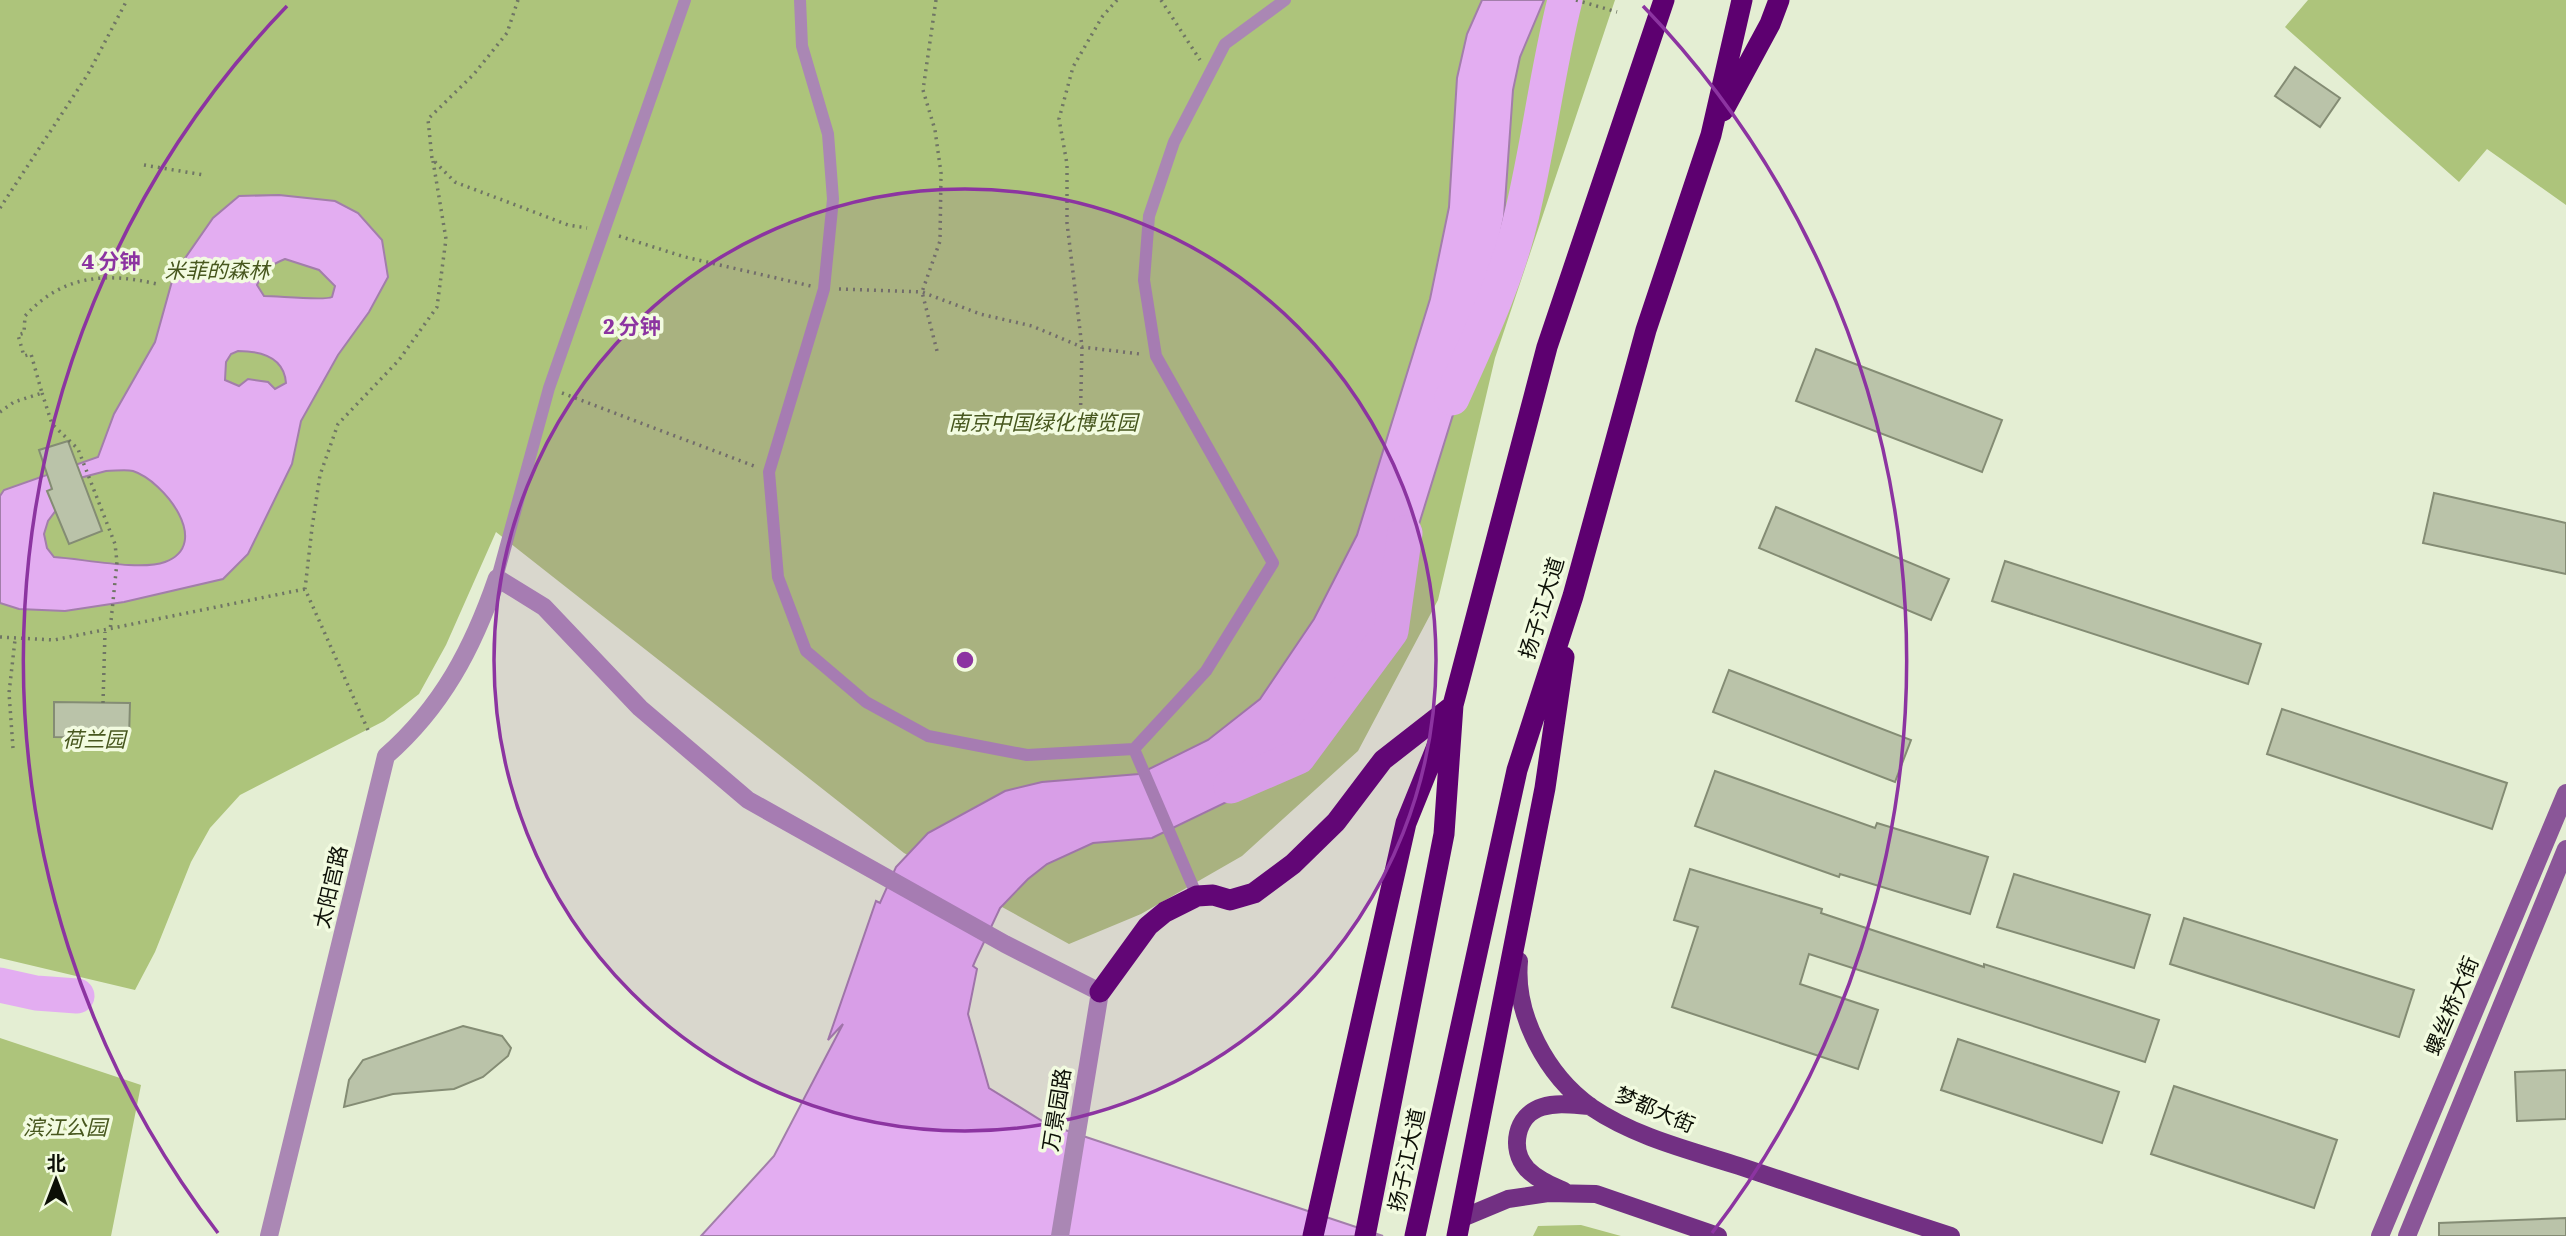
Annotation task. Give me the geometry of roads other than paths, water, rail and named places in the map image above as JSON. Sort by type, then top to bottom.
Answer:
[{"type":"highway","name":"扬子江大道","points":[[1365,1236],[1444,834],[1453,705],[1547,346],[1664,0]]},
{"type":"highway","name":"扬子江大道","points":[[1417,1227],[1517,770],[1573,596],[1646,330],[1711,135],[1742,0]]},
{"type":"highway","points":[[1711,135],[1770,24],[1779,0]]},
{"type":"highway","points":[[1459,1227],[1545,788],[1573,596]]},
{"type":"highway","points":[[1100,992],[1148,926],[1164,912],[1197,896],[1213,895],[1230,900],[1254,894],[1293,864],[1336,822],[1383,760],[1453,705]]},
{"type":"highway","points":[[1313,1236],[1406,823],[1453,705]]},
{"type":"main road","name":"梦都大街","points":[[1527,870],[1517,979],[1522,1015],[1549,1064],[1590,1106],[1653,1138],[1951,1236]]},
{"type":"main road","points":[[1569,1193],[1541,1181],[1525,1167],[1518,1144],[1519,1125],[1527,1115],[1541,1107],[1563,1104],[1590,1106]]},
{"type":"main road","points":[[1459,1227],[1508,1199],[1569,1193],[1596,1194],[1718,1236]]},
{"type":"street","points":[[497,578],[525,592],[544,607],[639,708],[748,800],[1005,944],[1100,992]]},
{"type":"street","name":"太阳宫路","points":[[269,1236],[386,756],[415,730],[445,690],[469,651],[497,578]]},
{"type":"street","name":"螺丝桥大街","points":[[2380,1236],[2566,793]]},
{"type":"street","points":[[2407,1236],[2566,849]]},
{"type":"street","name":"万景园路","points":[[1060,1236],[1100,992]]},
{"type":"lane","points":[[497,578],[549,388],[685,0]]},
{"type":"lane","points":[[800,0],[802,46],[828,134],[833,199],[824,289],[769,472],[778,577],[806,651],[866,702],[928,736],[1027,755],[1134,749],[1206,671],[1273,563],[1156,356],[1144,280],[1149,216],[1174,142],[1225,44],[1285,0]]},
{"type":"lane","points":[[1134,749],[1197,896]]},
{"type":"waterway","points":[[1452,398],[1492,308],[1516,238],[1565,0]]},
{"type":"waterway","points":[[1231,786],[1298,757],[1391,631],[1405,533]]},
{"type":"waterway","points":[[0,985],[36,993],[77,996]]},
{"type":"park label","name":"米菲的森林","points":[[217,271]]},
{"type":"park label","name":"南京中国绿化博览园","points":[[1043,423]]},
{"type":"park label","name":"荷兰园","points":[[94,740]]},
{"type":"park label","name":"滨江公园","points":[[65,1128]]}]
